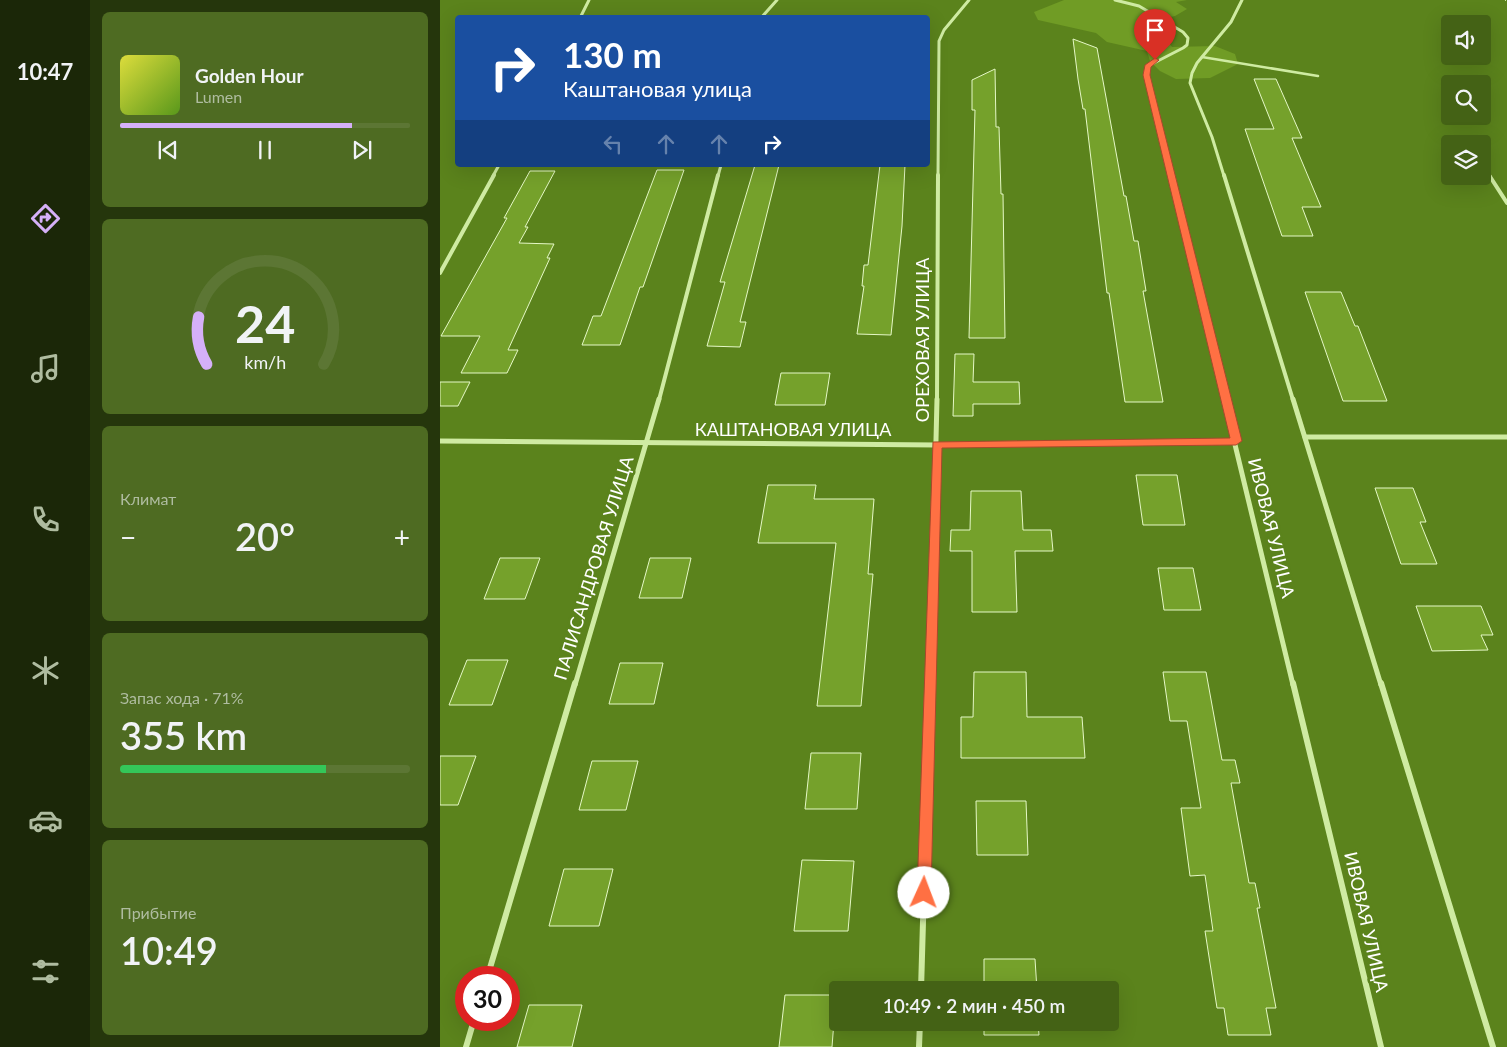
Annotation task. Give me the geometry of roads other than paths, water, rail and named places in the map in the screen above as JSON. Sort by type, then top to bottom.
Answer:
[{"type":"street","points":[[582,15],[589,0]]},
{"type":"street","points":[[764,15],[777,0]]},
{"type":"street","name":"ОРЕХОВАЯ УЛИЦА","points":[[921,981],[937,445],[939,41],[944,30],[969,0]]},
{"type":"street","name":"ИВОВАЯ УЛИЦА","points":[[1115,0],[1140,6],[1183,32],[1188,38],[1188,45],[1181,50],[1155,60],[1148,66],[1146,75],[1381,1047]]},
{"type":"street","points":[[1242,0],[1224,32],[1202,57],[1190,75],[1190,83],[1212,137],[1493,1047]]},
{"type":"street","points":[[440,273],[498,167]]},
{"type":"street","name":"ПАЛИСАНДРОВАЯ УЛИЦА","points":[[491,966],[647,443],[720,167]]},
{"type":"street","points":[[1491,179],[1507,203]]},
{"type":"street","points":[[1305,437],[1507,437]]},
{"type":"street","name":"КАШТАНОВАЯ УЛИЦА","points":[[440,441],[937,445],[1236,441]]},
{"type":"street","points":[[466,1047],[471,1031]]},
{"type":"street","points":[[920,1031],[920,1047]]},
{"type":"lane","points":[[1202,57],[1318,76]]}]
